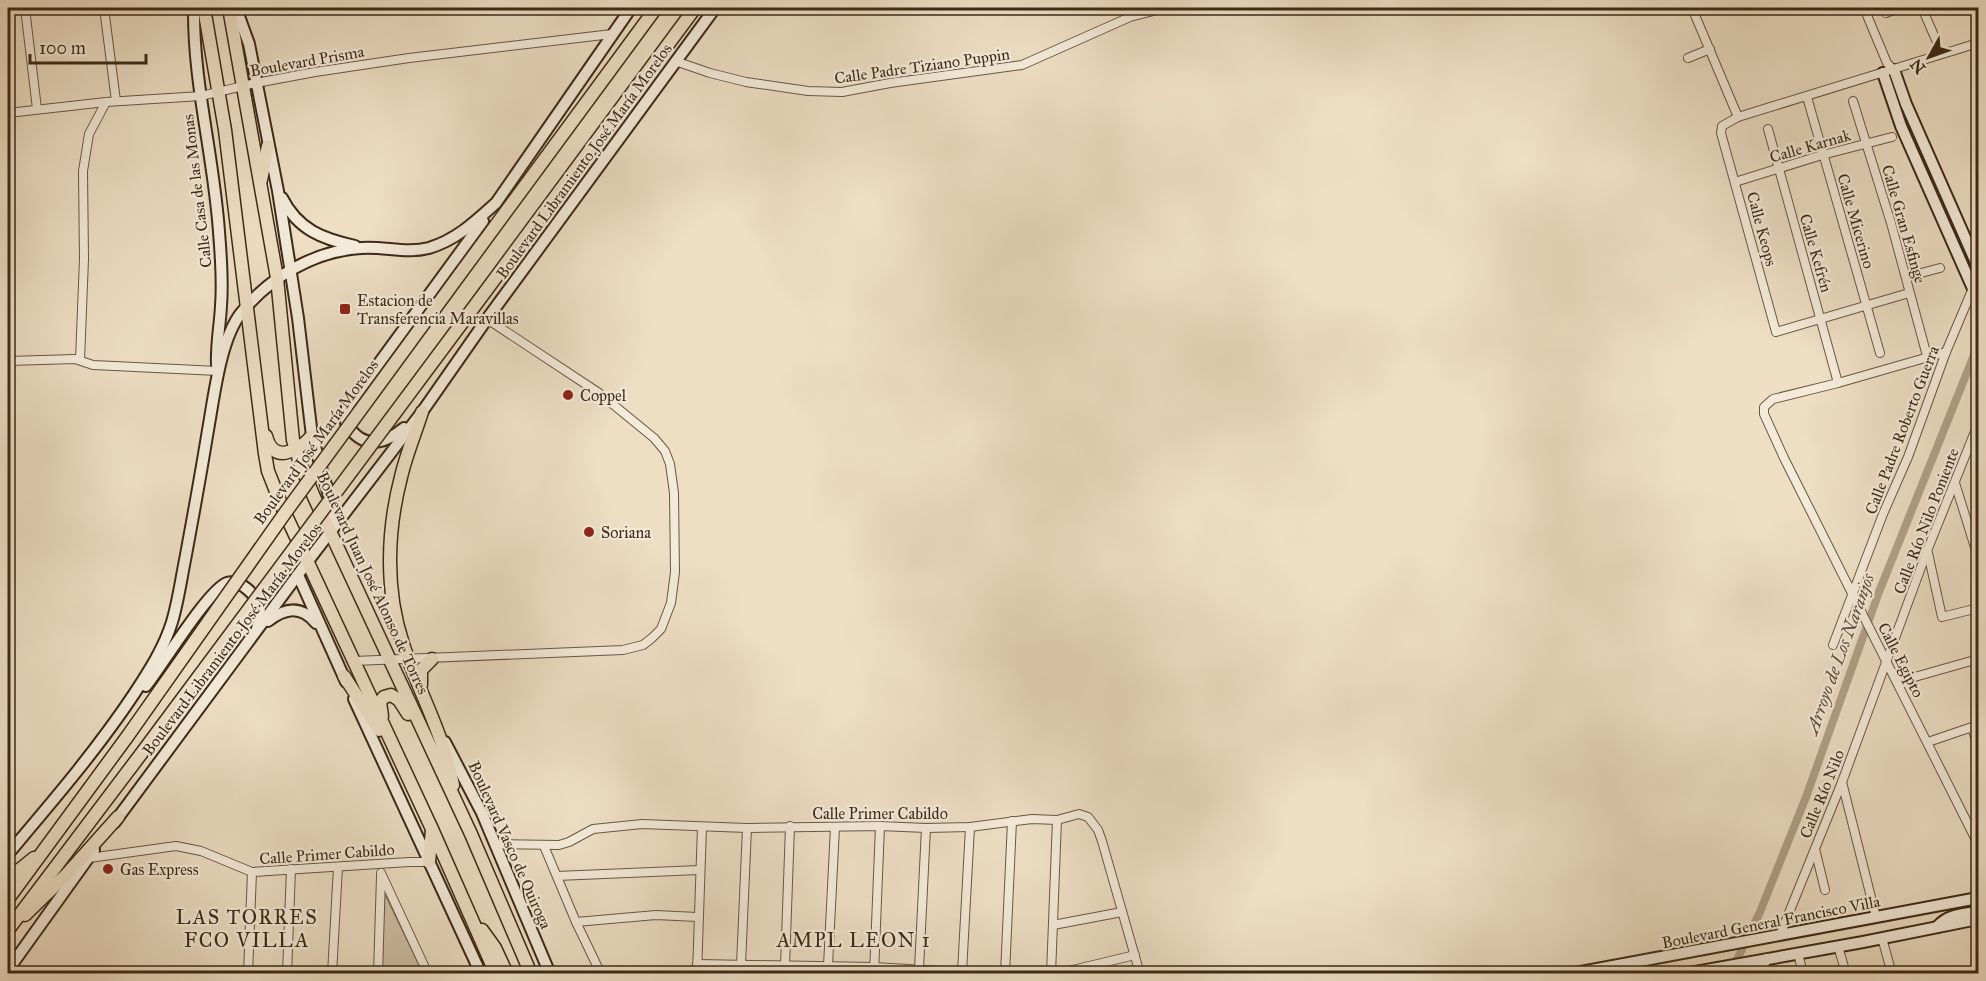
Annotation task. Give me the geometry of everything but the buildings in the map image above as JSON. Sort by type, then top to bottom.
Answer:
[{"type":"main road","points":[[196,8],[218,92],[225,130],[268,471],[283,509],[432,829],[496,974]]},
{"type":"main road","name":"Boulevard Juan José Alonso de Torres","points":[[229,8],[277,278],[296,451],[314,497],[455,801],[531,974]]},
{"type":"main road","name":"Boulevard José María Morelos","points":[[8,900],[127,737],[285,513],[656,8]]},
{"type":"main road","points":[[8,930],[695,8]]},
{"type":"main road","points":[[260,187],[268,146]]},
{"type":"main road","points":[[254,361],[260,380],[268,442],[274,450],[296,451],[312,436]]},
{"type":"main road","points":[[422,412],[399,483],[390,547],[393,605],[396,623],[408,659],[439,731],[450,769],[455,801]]},
{"type":"main road","points":[[421,689],[421,670],[432,659]]},
{"type":"main road","points":[[344,676],[398,758]]},
{"type":"main road","points":[[384,726],[380,702],[384,697],[391,695],[403,705],[444,778]]},
{"type":"main road","points":[[8,930],[45,897],[118,817]]},
{"type":"main road","points":[[429,862],[432,829]]},
{"type":"main road","points":[[8,879],[45,850]]},
{"type":"main road","points":[[474,924],[490,939],[507,974]]},
{"type":"street","points":[[25,8],[38,109]]},
{"type":"street","points":[[104,8],[116,101]]},
{"type":"street","name":"Calle Casa de las Monas","points":[[196,8],[201,96],[220,242],[222,285],[217,348],[218,372]]},
{"type":"street","points":[[236,8],[249,44],[278,191],[291,270],[312,436],[331,506],[331,531]]},
{"type":"street","points":[[422,412],[395,436],[375,443],[357,437],[346,423],[347,407],[352,399],[496,203],[631,8]]},
{"type":"street","name":"Boulevard Libramiento José María Morelos","points":[[8,970],[118,817],[422,412],[487,319],[716,8]]},
{"type":"street","name":"Calle Padre Tiziano Puppin","points":[[675,61],[746,82],[808,91],[842,92],[1022,65],[1130,17],[1165,8]]},
{"type":"street","points":[[1692,8],[1738,117],[1978,43]]},
{"type":"street","points":[[1864,8],[1888,69],[1906,104],[1978,267]]},
{"type":"street","points":[[1886,13],[1899,8]]},
{"type":"street","points":[[1922,8],[1936,40]]},
{"type":"street","points":[[1974,8],[1978,21]]},
{"type":"street","name":"Boulevard Prisma","points":[[8,113],[116,101],[201,96],[256,83],[409,58],[612,34]]},
{"type":"street","points":[[1688,58],[1710,49]]},
{"type":"street","points":[[1888,69],[1901,126],[1978,300]]},
{"type":"street","name":"Calle Micerino","points":[[1807,97],[1880,353]]},
{"type":"street","name":"Calle Gran Esfinge","points":[[1853,100],[1927,356]]},
{"type":"street","points":[[80,360],[84,259],[83,171],[89,134],[106,102]]},
{"type":"street","name":"Calle Keops","points":[[1738,117],[1722,126],[1721,132],[1776,332],[1820,320]]},
{"type":"street","name":"Calle Kefrén","points":[[1768,129],[1838,383]]},
{"type":"street","name":"Calle Karnak","points":[[1735,182],[1822,155],[1892,137]]},
{"type":"street","points":[[278,191],[293,217],[311,233],[362,248],[411,251],[428,248],[459,235],[496,203]]},
{"type":"street","points":[[112,726],[156,660],[172,621],[199,488],[218,372],[232,327],[248,306],[277,278],[323,256],[362,248]]},
{"type":"street","points":[[1906,277],[1940,268]]},
{"type":"street","name":"Calle Padre Roberto Guerra","points":[[1833,645],[1883,514],[1908,457],[1946,352],[1978,276]]},
{"type":"street","points":[[1820,320],[1909,293]]},
{"type":"street","points":[[354,661],[634,649],[643,645],[661,629],[669,610],[674,589],[673,472],[665,451],[644,428],[599,393],[487,319]]},
{"type":"street","points":[[1838,383],[1946,352]]},
{"type":"street","points":[[8,361],[54,358],[80,360],[93,365],[218,372]]},
{"type":"street","name":"Calle Egipto","points":[[1838,383],[1773,399],[1764,407],[1767,423],[1977,840]]},
{"type":"street","name":"Calle Río Nilo Poniente","points":[[1886,662],[1978,424]]},
{"type":"street","points":[[1955,483],[1978,557]]},
{"type":"street","points":[[1927,551],[1942,617],[1978,608]]},
{"type":"street","points":[[298,575],[481,974]]},
{"type":"street","points":[[8,854],[151,680],[200,609],[224,584],[233,582],[239,584],[254,596],[260,612],[257,632]]},
{"type":"street","points":[[257,632],[283,611],[295,610],[308,614],[324,633]]},
{"type":"street","points":[[1897,682],[1978,659]]},
{"type":"street","name":"Calle Río Nilo","points":[[1780,935],[1842,782],[1886,662]]},
{"type":"street","points":[[1928,742],[1972,727],[1978,748]]},
{"type":"street","name":"Boulevard Vasco de Quiroga","points":[[439,731],[468,784],[496,844],[550,974]]},
{"type":"street","points":[[1842,782],[1876,917]]},
{"type":"street","name":"Calle Primer Cabildo","points":[[496,844],[532,843],[544,846],[569,842],[601,827],[642,824],[747,828],[790,826],[970,827],[1032,819],[1057,820],[1079,814],[1088,817],[1098,830],[1122,912]]},
{"type":"street","points":[[1051,974],[1057,820]]},
{"type":"street","points":[[1005,974],[1012,821]]},
{"type":"street","points":[[785,966],[790,826]]},
{"type":"street","points":[[874,970],[879,826]]},
{"type":"street","points":[[697,974],[697,917],[702,827]]},
{"type":"street","points":[[828,966],[835,827]]},
{"type":"street","points":[[962,972],[970,827]]},
{"type":"street","points":[[741,965],[747,828]]},
{"type":"street","points":[[919,969],[926,828]]},
{"type":"street","name":"Calle Primer Cabildo","points":[[88,858],[176,846],[201,851],[252,872],[429,862]]},
{"type":"street","points":[[544,846],[600,974]]},
{"type":"street","points":[[1815,848],[1826,890]]},
{"type":"street","points":[[378,974],[381,864]]},
{"type":"street","points":[[332,974],[338,867]]},
{"type":"street","points":[[287,974],[291,869]]},
{"type":"street","points":[[557,876],[699,870]]},
{"type":"street","points":[[248,974],[252,872]]},
{"type":"street","points":[[381,873],[428,974]]},
{"type":"street","name":"Boulevard General Francisco Villa","points":[[1570,974],[1978,898]]},
{"type":"street","points":[[1053,925],[1122,912],[1140,974]]},
{"type":"street","points":[[1937,927],[1952,916],[1978,912]]},
{"type":"street","points":[[576,922],[678,915],[697,917]]},
{"type":"street","name":"Boulevard General Francisco Villa","points":[[1684,974],[1978,919]]},
{"type":"street","points":[[1882,938],[1892,974]]},
{"type":"street","points":[[1838,946],[1846,974]]},
{"type":"street","points":[[1798,953],[1803,974]]},
{"type":"street","points":[[1056,974],[1135,955]]},
{"type":"street","points":[[1761,974],[1767,958]]},
{"type":"street","points":[[1611,974],[1645,967],[1654,959]]},
{"type":"street","points":[[697,964],[828,966],[874,970],[919,969],[992,974]]},
{"type":"shaded area","points":[[383,895],[386,896],[423,973],[382,973]]},
{"type":"waterway","name":"Arroyo de Los Naranjos","points":[[1730,974],[1760,912],[1806,797],[1879,592],[1978,345]]},
{"type":"place","name":"Estacion de Transferencia Maravillas","points":[[345,309]]},
{"type":"place","name":"Coppel","points":[[568,395]]},
{"type":"place","name":"Soriana","points":[[589,532]]},
{"type":"place","name":"Gas Express","points":[[108,869]]},
{"type":"district","name":"LAS TORRES FCO VILLA","points":[[247,928]]},
{"type":"district","name":"AMPL LEON 1","points":[[854,940]]}]
